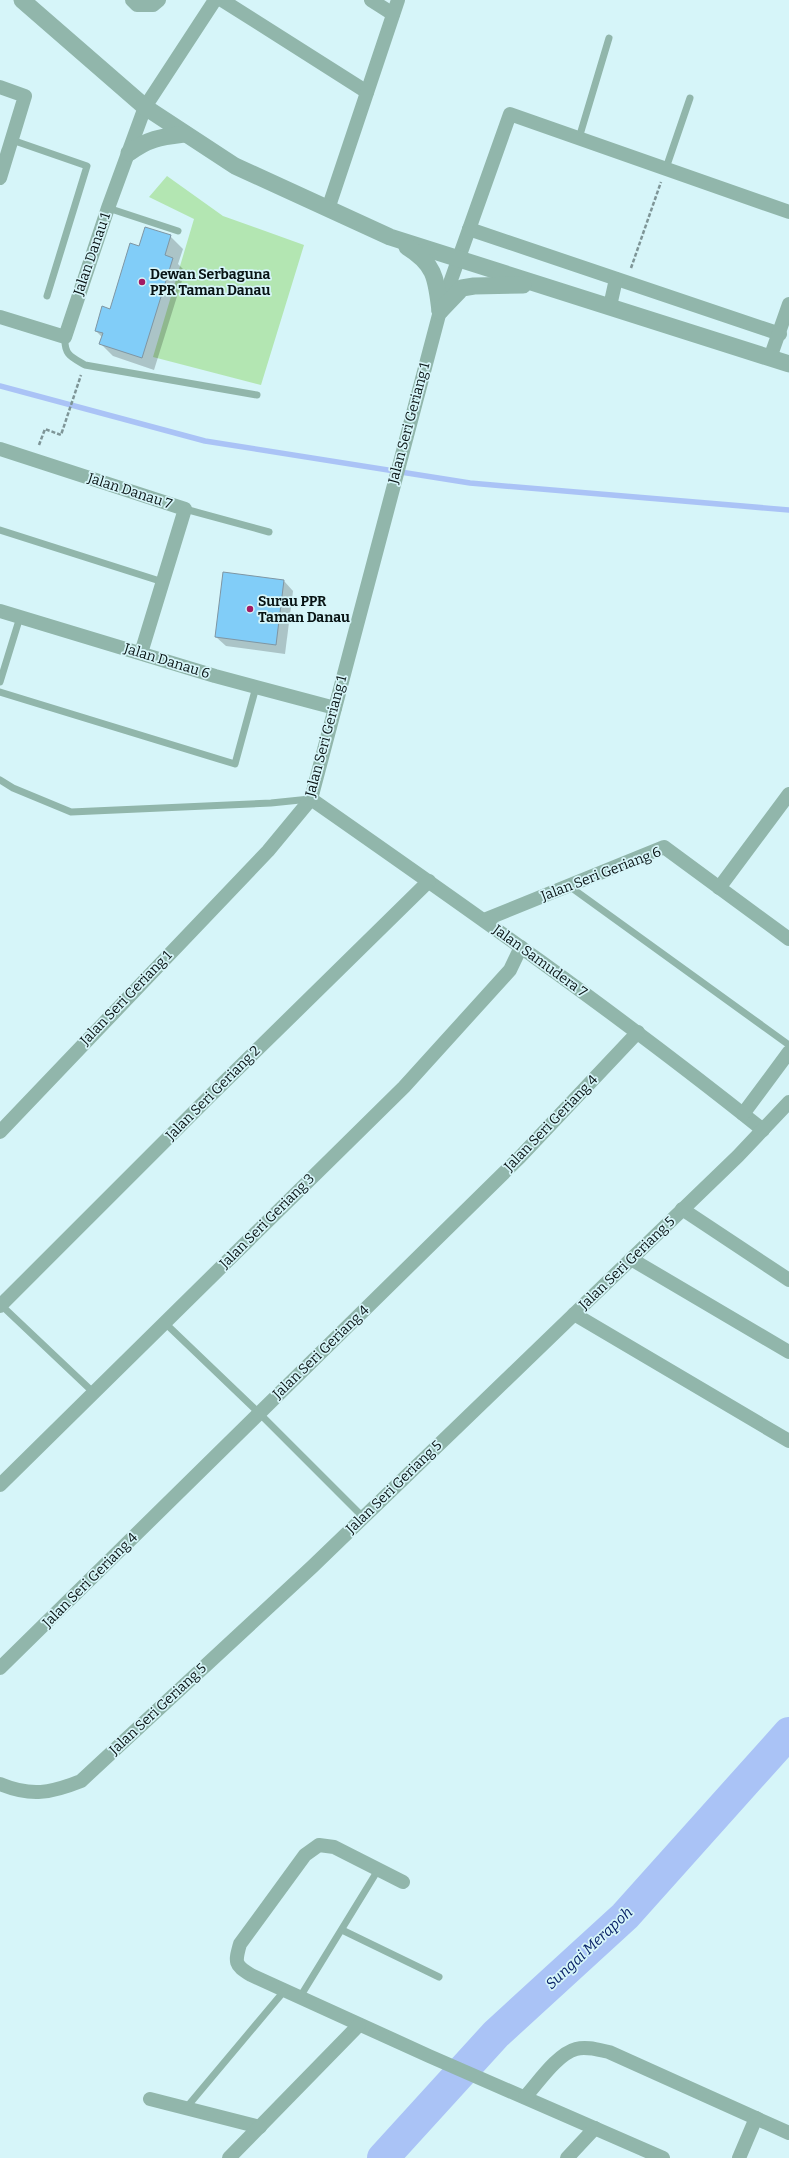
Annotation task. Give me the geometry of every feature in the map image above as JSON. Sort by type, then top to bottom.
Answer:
[{"type":"street","points":[[22,0],[145,107],[235,166],[328,210],[390,237],[458,258],[536,285],[610,306],[789,364]]},
{"type":"street","points":[[132,0],[137,5],[153,5],[159,0]]},
{"type":"street","name":"Jalan Danau 1","points":[[64,338],[108,208],[145,107],[215,0]]},
{"type":"street","points":[[222,0],[367,92]]},
{"type":"street","points":[[371,0],[393,14]]},
{"type":"street","points":[[328,210],[398,0]]},
{"type":"street","points":[[0,87],[25,96],[0,178]]},
{"type":"street","name":"Jalan Seri Geriang 1","points":[[0,1132],[268,851],[311,799],[440,311],[510,114],[579,138]]},
{"type":"street","points":[[129,154],[141,144],[158,137],[185,134]]},
{"type":"street","points":[[579,138],[789,212]]},
{"type":"street","points":[[469,229],[780,334]]},
{"type":"street","points":[[390,237],[422,256],[430,266],[437,284],[440,311]]},
{"type":"street","points":[[610,306],[621,280]]},
{"type":"street","points":[[440,311],[462,288],[474,286],[536,285]]},
{"type":"street","points":[[770,358],[780,334],[789,304]]},
{"type":"street","points":[[0,317],[64,338]]},
{"type":"street","name":"Jalan Danau 7","points":[[0,449],[185,509],[141,653]]},
{"type":"street","name":"Jalan Danau 6","points":[[0,611],[256,687],[335,708]]},
{"type":"street","points":[[719,888],[789,794]]},
{"type":"street","name":"Jalan Samudera 7","points":[[311,799],[484,920],[638,1032],[763,1130]]},
{"type":"street","name":"Jalan Seri Geriang 6","points":[[484,920],[664,847],[719,888],[788,935]]},
{"type":"street","name":"Jalan Seri Geriang 2","points":[[0,1305],[429,881]]},
{"type":"street","name":"Jalan Seri Geriang 3","points":[[0,1485],[404,1087],[510,970],[521,947]]},
{"type":"street","name":"Jalan Seri Geriang 4","points":[[0,1668],[520,1157],[638,1032]]},
{"type":"street","points":[[743,1114],[789,1052]]},
{"type":"street","name":"Jalan Seri Geriang 5","points":[[0,1784],[11,1788],[37,1792],[56,1791],[81,1781],[364,1518],[631,1260],[763,1130],[789,1102]]},
{"type":"street","points":[[682,1209],[789,1280]]},
{"type":"street","points":[[631,1260],[789,1352]]},
{"type":"street","points":[[574,1314],[789,1441]]},
{"type":"street","points":[[403,1882],[334,1847],[319,1845],[304,1855],[240,1944],[236,1960],[239,1968],[359,2025],[663,2158]]},
{"type":"street","points":[[229,2158],[359,2025]]},
{"type":"street","points":[[525,2097],[564,2054],[577,2048],[591,2048],[609,2052],[789,2133]]},
{"type":"street","points":[[150,2099],[260,2127]]},
{"type":"street","points":[[739,2158],[756,2118]]},
{"type":"street","points":[[567,2158],[594,2128]]},
{"type":"lane","points":[[579,138],[609,38]]},
{"type":"lane","points":[[666,168],[690,98]]},
{"type":"lane","points":[[12,140],[87,166],[47,296]]},
{"type":"lane","points":[[108,208],[178,231]]},
{"type":"lane","points":[[64,338],[64,348],[70,356],[85,366],[257,395]]},
{"type":"lane","points":[[185,509],[269,532]]},
{"type":"lane","points":[[0,530],[163,582]]},
{"type":"lane","points":[[0,682],[20,617]]},
{"type":"lane","points":[[0,692],[235,764],[256,687]]},
{"type":"lane","points":[[0,780],[13,788],[71,812],[271,804],[311,799]]},
{"type":"lane","points":[[569,886],[789,1045]]},
{"type":"lane","points":[[0,1305],[94,1393]]},
{"type":"lane","points":[[165,1323],[259,1412],[364,1518]]},
{"type":"lane","points":[[300,1997],[378,1870]]},
{"type":"lane","points":[[342,1930],[439,1977]]},
{"type":"lane","points":[[186,2108],[285,1990]]},
{"type":"path","points":[[621,280],[666,168]]},
{"type":"path","points":[[45,429],[61,435],[81,376]]},
{"type":"green space","points":[[167,176],[223,216],[304,245],[261,385],[153,357],[194,219],[149,197]]},
{"type":"building","name":"Dewan Serbaguna PPR Taman Danau","points":[[145,227],[171,235],[165,255],[173,258],[142,358],[99,344],[103,333],[95,331],[102,306],[110,309],[130,243],[139,246]]},
{"type":"building","name":"Surau PPR Taman Danau","points":[[223,572],[284,580],[276,645],[215,637]]},
{"type":"waterway","points":[[0,386],[205,441],[470,483],[789,510]]},
{"type":"waterway","name":"Sungai Merapoh","points":[[383,2158],[496,2034],[625,1916],[789,1733]]},
{"type":"place","name":"Dewan Serbaguna PPR Taman Danau","points":[[142,282]]},
{"type":"place","name":"Surau PPR Taman Danau","points":[[250,609]]}]
